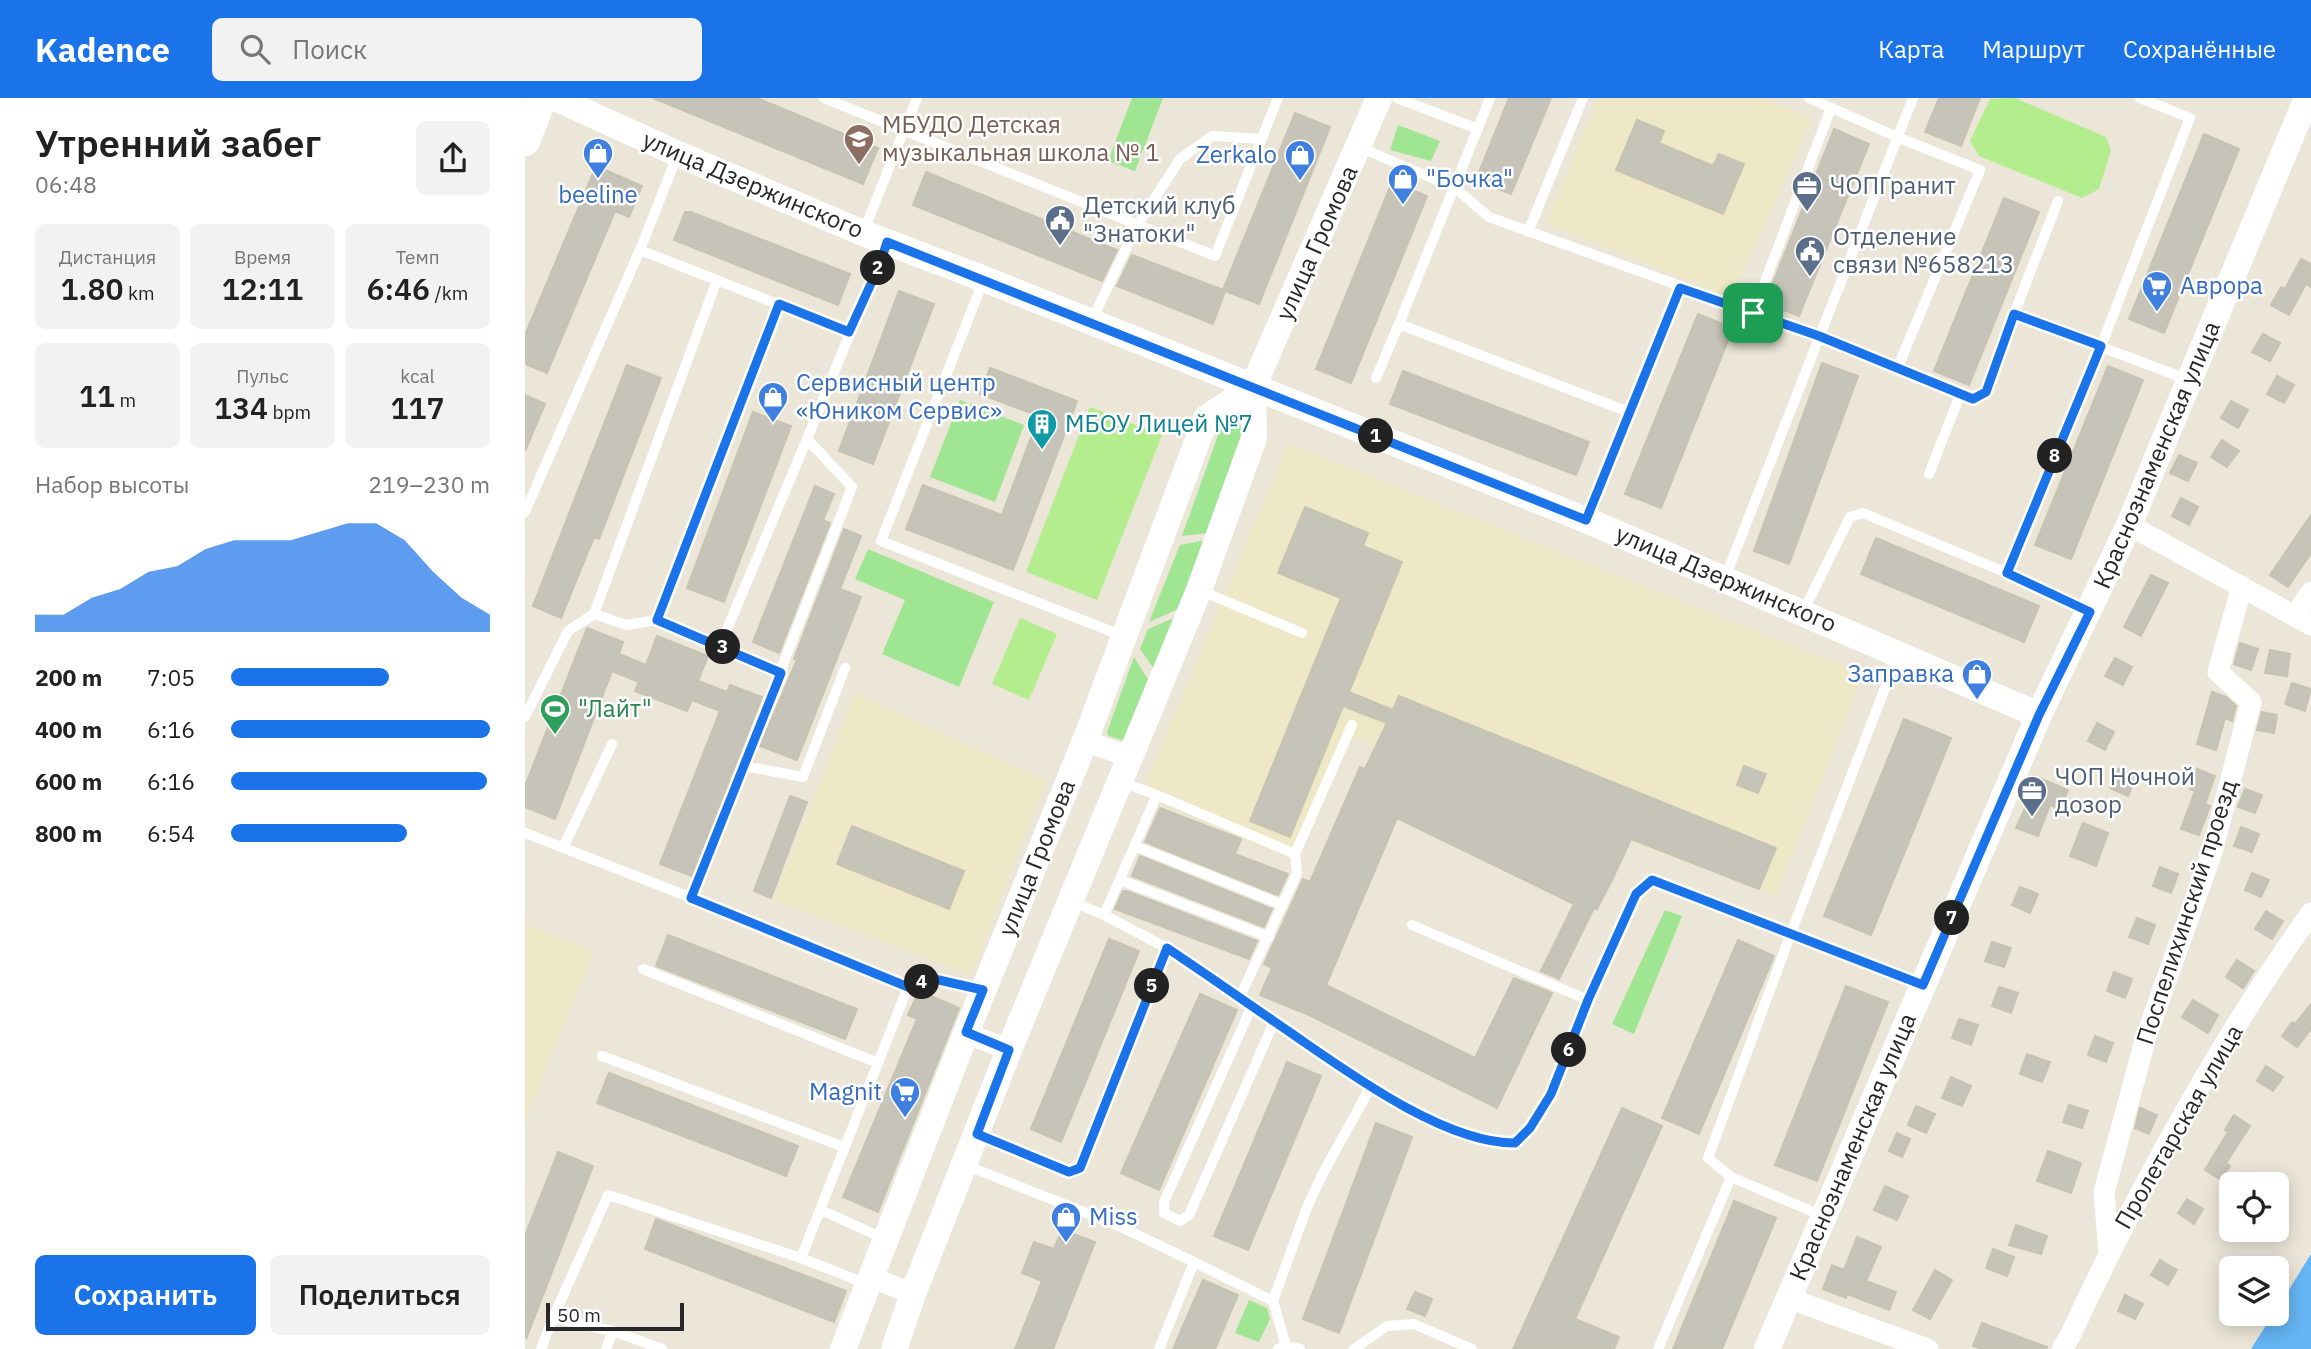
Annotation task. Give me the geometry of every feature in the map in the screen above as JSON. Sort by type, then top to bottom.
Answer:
[{"type":"main road","points":[[525,141],[542,98]]},
{"type":"street","name":"улица Дзержинского","points":[[555,98],[678,154],[875,237],[1586,520],[2039,715]]},
{"type":"street","name":"улица Громова","points":[[894,1349],[913,1293],[1009,1050],[1199,590],[1254,438],[1253,387],[1379,98]]},
{"type":"street","name":"Краснознаменская улица","points":[[1767,1349],[2039,715],[2129,525],[2307,98]]},
{"type":"street","name":"улица Громова","points":[[843,1349],[966,1032],[1085,741],[1206,418],[1253,387]]},
{"type":"street","points":[[2129,525],[2303,621],[2311,592]]},
{"type":"street","name":"Поспелихинский проезд","points":[[2109,1252],[2104,1192],[2146,1037],[2212,852],[2252,702],[2218,672],[2242,586]]},
{"type":"street","points":[[1085,741],[1131,757]]},
{"type":"street","name":"Пролетарская улица","points":[[2062,1349],[2109,1252],[2200,1082],[2276,962],[2311,913]]},
{"type":"street","points":[[966,1032],[1009,1050]]},
{"type":"street","points":[[870,1281],[913,1293]]},
{"type":"street","points":[[1788,1298],[1928,1349]]},
{"type":"lane","points":[[824,98],[1215,256],[1278,98]]},
{"type":"lane","points":[[720,646],[849,332],[880,264],[875,237],[904,131],[917,98]]},
{"type":"lane","points":[[1397,98],[1478,130]]},
{"type":"lane","points":[[1376,378],[1490,98]]},
{"type":"lane","points":[[1528,232],[1583,98]]},
{"type":"lane","points":[[1809,98],[1980,170],[1897,369]]},
{"type":"lane","points":[[1725,578],[1913,98]]},
{"type":"lane","points":[[2007,573],[2101,346],[2190,118],[2140,98]]},
{"type":"lane","points":[[1753,313],[1831,108]]},
{"type":"lane","points":[[1091,322],[1137,226],[1180,159],[1212,136],[1262,139]]},
{"type":"lane","points":[[1359,147],[1453,187],[1489,217],[1819,336],[1973,399],[1986,392],[2058,201]]},
{"type":"lane","points":[[525,512],[640,250],[678,154]]},
{"type":"lane","points":[[640,250],[849,332]]},
{"type":"lane","points":[[984,279],[881,541],[1123,636]]},
{"type":"lane","points":[[525,718],[568,631],[594,614],[717,280]]},
{"type":"lane","points":[[1586,520],[1680,288]]},
{"type":"lane","points":[[657,620],[779,304]]},
{"type":"lane","points":[[2014,314],[2189,380]]},
{"type":"lane","points":[[1399,324],[1629,412]]},
{"type":"lane","points":[[1929,474],[1960,395]]},
{"type":"lane","points":[[691,898],[852,487],[807,439]]},
{"type":"lane","points":[[1803,612],[1850,517],[1863,513],[2007,573],[2090,612]]},
{"type":"lane","points":[[1199,590],[1302,633]]},
{"type":"lane","points":[[594,614],[626,625],[657,620],[781,673]]},
{"type":"lane","points":[[1823,1216],[1731,1177],[1708,1158],[1898,653]]},
{"type":"lane","points":[[744,766],[803,777],[845,668]]},
{"type":"lane","points":[[1240,997],[1297,873],[1295,855],[1352,725]]},
{"type":"lane","points":[[562,848],[612,744]]},
{"type":"lane","points":[[1121,782],[1295,855]]},
{"type":"lane","points":[[1104,915],[1157,795]]},
{"type":"lane","points":[[525,833],[908,987],[930,978],[983,990]]},
{"type":"lane","points":[[1135,846],[1283,905]]},
{"type":"lane","points":[[1119,880],[1269,937]]},
{"type":"lane","points":[[1071,901],[1167,948],[1370,1088],[1454,1130],[1494,1143],[1515,1143],[1530,1128],[1551,1094],[1588,1000],[1636,894],[1652,880],[1923,985]]},
{"type":"lane","points":[[1412,925],[1588,1000]]},
{"type":"lane","points":[[977,1134],[1069,1172],[1080,1168],[1167,948]]},
{"type":"lane","points":[[643,969],[878,1063]]},
{"type":"lane","points":[[801,1258],[908,987]]},
{"type":"lane","points":[[1252,1006],[1164,1202],[1164,1213],[1180,1221],[1189,1215],[1274,1022]]},
{"type":"lane","points":[[602,1056],[843,1147]]},
{"type":"lane","points":[[1300,1349],[1282,1347],[1273,1301],[1316,1187],[1370,1088]]},
{"type":"lane","points":[[965,1165],[1119,1226],[1273,1301]]},
{"type":"lane","points":[[1658,1349],[1731,1177]]},
{"type":"lane","points":[[541,1349],[608,1195],[870,1281]]},
{"type":"lane","points":[[821,1210],[887,1240]]},
{"type":"lane","points":[[1159,1349],[1194,1262]]},
{"type":"lane","points":[[553,1318],[613,1331],[662,1349]]},
{"type":"lane","points":[[1354,1349],[1387,1326],[1414,1324],[1472,1349]]},
{"type":"lane","points":[[606,1349],[613,1331]]},
{"type":"shaded area","points":[[1598,98],[1763,98],[1812,119],[1731,298],[1547,223]]},
{"type":"shaded area","points":[[1288,443],[1863,674],[1776,896],[1353,738],[1297,862],[1141,795]]},
{"type":"shaded area","points":[[855,693],[1046,781],[971,975],[773,900]]},
{"type":"shaded area","points":[[525,924],[594,951],[525,1121]]},
{"type":"green space","points":[[1132,98],[1163,98],[1135,171],[1108,161]]},
{"type":"green space","points":[[2015,98],[2106,137],[2111,150],[2099,189],[2082,198],[1979,156],[1970,141],[1990,99]]},
{"type":"green space","points":[[1398,125],[1440,141],[1431,161],[1390,150]]},
{"type":"green space","points":[[960,400],[1024,425],[995,502],[930,477]]},
{"type":"green space","points":[[1090,407],[1162,435],[1097,600],[1026,572]]},
{"type":"green space","points":[[1231,422],[1241,425],[1244,436],[1208,533],[1182,536],[1220,430]]},
{"type":"green space","points":[[1206,540],[1180,608],[1149,622],[1180,545]]},
{"type":"green space","points":[[868,549],[994,602],[959,687],[882,654],[905,600],[855,579]]},
{"type":"green space","points":[[1178,616],[1156,672],[1140,649],[1148,629]]},
{"type":"green space","points":[[1020,618],[1057,634],[1029,700],[992,684]]},
{"type":"green space","points":[[1134,657],[1149,681],[1129,739],[1122,740],[1109,736],[1107,732]]},
{"type":"green space","points":[[1665,910],[1682,916],[1634,1034],[1612,1024]]},
{"type":"green space","points":[[1249,1300],[1267,1308],[1270,1319],[1259,1342],[1235,1333]]},
{"type":"water","points":[[2311,1254],[2311,1349],[2251,1349],[2265,1326],[2289,1326],[2289,1290]]},
{"type":"building","points":[[653,98],[757,98],[878,148],[863,184]]},
{"type":"building","points":[[1509,98],[1551,98],[1511,194],[1476,180]]},
{"type":"building","points":[[1939,98],[1980,98],[1961,146],[1925,132]]},
{"type":"building","points":[[1295,113],[1330,127],[1259,304],[1225,291],[1213,324],[1117,286],[1132,255],[1223,290]]},
{"type":"building","points":[[1637,120],[1664,131],[1659,143],[1713,166],[1719,154],[1744,164],[1723,214],[1616,170]]},
{"type":"building","points":[[1834,129],[1869,144],[1799,316],[1765,303]]},
{"type":"building","points":[[2204,134],[2239,149],[2164,333],[2129,319]]},
{"type":"building","points":[[596,166],[642,186],[629,217],[615,211],[547,373],[525,364],[525,335]]},
{"type":"building","points":[[926,172],[1117,250],[1102,281],[913,205]]},
{"type":"building","points":[[1392,182],[1427,196],[1351,383],[1316,369]]},
{"type":"building","points":[[2004,198],[2039,212],[1969,385],[1934,371]]},
{"type":"building","points":[[685,212],[691,212],[850,274],[838,305],[674,240]]},
{"type":"building","points":[[2301,259],[2311,264],[2311,287],[2306,284],[2289,315],[2271,305],[2281,287],[2285,289]]},
{"type":"building","points":[[899,291],[934,304],[873,464],[839,451]]},
{"type":"building","points":[[1698,314],[1733,328],[1661,508],[1625,494]]},
{"type":"building","points":[[2263,334],[2280,343],[2270,361],[2252,352]]},
{"type":"building","points":[[1822,363],[1858,376],[1789,564],[1754,551]]},
{"type":"building","points":[[627,365],[661,378],[599,539],[594,537],[561,618],[533,606]]},
{"type":"building","points":[[2108,366],[2143,380],[2071,559],[2035,545]]},
{"type":"building","name":"МБОУ Лицей №7","points":[[990,368],[1077,401],[1013,570],[906,529],[923,485],[1002,515],[1039,416],[980,394]]},
{"type":"building","points":[[1403,371],[1589,442],[1576,475],[1390,404]]},
{"type":"building","points":[[2277,376],[2294,385],[2284,403],[2267,394]]},
{"type":"building","points":[[525,395],[545,404],[525,451]]},
{"type":"building","points":[[2231,401],[2248,410],[2238,428],[2221,418]]},
{"type":"building","points":[[753,412],[791,426],[724,602],[687,588]]},
{"type":"building","points":[[2222,440],[2239,451],[2227,467],[2211,457]]},
{"type":"building","points":[[2179,455],[2197,463],[2188,481],[2170,473]]},
{"type":"building","points":[[815,486],[834,494],[823,520],[830,523],[779,653],[753,642]]},
{"type":"building","points":[[2181,498],[2198,507],[2189,525],[2172,516]]},
{"type":"building","points":[[1305,507],[1368,533],[1363,546],[1402,562],[1349,692],[1393,710],[1399,696],[1776,848],[1759,889],[1631,839],[1559,979],[1541,971],[1574,904],[1397,818],[1326,985],[1475,1058],[1514,978],[1552,993],[1497,1108],[1309,1015],[1260,995],[1272,968],[1264,964],[1303,879],[1310,882],[1360,767],[1365,769],[1387,723],[1343,706],[1290,837],[1250,821],[1341,598],[1278,573]]},
{"type":"building","points":[[2311,515],[2311,553],[2288,587],[2270,575]]},
{"type":"building","points":[[844,529],[861,536],[840,589],[861,597],[797,760],[760,746],[797,660],[794,659]]},
{"type":"building","points":[[1876,538],[2039,606],[2024,642],[1861,574]]},
{"type":"building","points":[[2151,575],[2168,583],[2141,636],[2124,627]]},
{"type":"building","points":[[587,628],[623,642],[619,654],[646,665],[657,636],[708,656],[698,681],[727,692],[730,685],[762,697],[692,876],[660,864],[720,711],[692,700],[687,711],[635,691],[639,682],[612,671],[555,819],[525,807],[525,786]]},
{"type":"building","points":[[2240,643],[2258,649],[2251,670],[2234,664]]},
{"type":"building","points":[[2270,650],[2290,654],[2287,676],[2265,673]]},
{"type":"building","points":[[2115,658],[2132,667],[2123,685],[2105,676]]},
{"type":"building","points":[[2292,683],[2311,689],[2305,711],[2285,704]]},
{"type":"building","points":[[2212,692],[2226,697],[2236,706],[2232,721],[2225,718],[2216,750],[2197,744]]},
{"type":"building","points":[[2262,712],[2277,715],[2274,733],[2257,730]]},
{"type":"building","points":[[1904,719],[1951,738],[1871,935],[1824,916]]},
{"type":"building","points":[[2097,723],[2114,732],[2105,750],[2088,741]]},
{"type":"building","points":[[1744,766],[1766,774],[1758,793],[1737,785]]},
{"type":"building","points":[[2118,769],[2136,777],[2128,796],[2110,788]]},
{"type":"building","points":[[2197,769],[2215,776],[2205,804],[2210,806],[2199,835],[2181,829],[2195,791],[2190,789]]},
{"type":"building","points":[[2039,778],[2068,790],[2060,809],[2050,805],[2038,836],[2016,828]]},
{"type":"building","points":[[2245,789],[2262,795],[2255,813],[2238,807]]},
{"type":"building","points":[[790,796],[807,802],[771,898],[754,891]]},
{"type":"building","points":[[1160,808],[1241,839],[1235,854],[1288,874],[1278,895],[1145,842]]},
{"type":"building","points":[[2083,823],[2108,833],[2096,866],[2070,856]]},
{"type":"building","points":[[852,826],[964,871],[949,909],[837,864]]},
{"type":"building","points":[[2241,827],[2259,834],[2252,852],[2234,846]]},
{"type":"building","points":[[1140,856],[1272,909],[1264,927],[1132,876]]},
{"type":"building","points":[[2160,867],[2178,874],[2171,893],[2153,886]]},
{"type":"building","points":[[2252,873],[2269,880],[2261,897],[2245,890]]},
{"type":"building","points":[[2020,887],[2038,894],[2030,913],[2012,905]]},
{"type":"building","points":[[1123,891],[1257,941],[1249,959],[1115,909]]},
{"type":"building","points":[[2266,911],[2283,921],[2272,939],[2255,929]]},
{"type":"building","points":[[2137,918],[2155,925],[2148,944],[2129,937]]},
{"type":"building","points":[[668,935],[857,1009],[845,1039],[656,966]]},
{"type":"building","points":[[1109,939],[1139,951],[1061,1142],[1031,1129]]},
{"type":"building","points":[[1738,940],[1774,956],[1699,1134],[1662,1118]]},
{"type":"building","points":[[1992,942],[2011,948],[2004,967],[1985,961]]},
{"type":"building","points":[[2237,960],[2254,971],[2243,988],[2226,977]]},
{"type":"building","points":[[2114,972],[2132,979],[2125,998],[2107,991]]},
{"type":"building","points":[[1846,986],[1888,1002],[1817,1181],[1775,1165]]},
{"type":"building","points":[[1999,987],[2018,993],[2011,1013],[1992,1006]]},
{"type":"building","points":[[919,991],[959,1008],[878,1212],[843,1197],[917,1019],[908,1015]]},
{"type":"building","points":[[1200,994],[1237,1010],[1159,1190],[1121,1173]]},
{"type":"building","points":[[2193,1000],[2218,1015],[2208,1033],[2182,1017]]},
{"type":"building","points":[[2311,1004],[2311,1029],[2297,1047],[2282,1036]]},
{"type":"building","points":[[1959,1019],[1978,1025],[1971,1045],[1952,1038]]},
{"type":"building","points":[[2095,1036],[2113,1043],[2106,1062],[2088,1055]]},
{"type":"building","points":[[2027,1054],[2050,1062],[2042,1082],[2020,1074]]},
{"type":"building","points":[[1287,1062],[1321,1076],[1248,1250],[1214,1236]]},
{"type":"building","points":[[2266,1066],[2283,1077],[2273,1091],[2257,1081]]},
{"type":"building","points":[[609,1073],[798,1146],[786,1176],[597,1103]]},
{"type":"building","points":[[1951,1077],[1971,1086],[1962,1106],[1942,1098]]},
{"type":"building","points":[[2069,1105],[2088,1111],[2082,1128],[2063,1122]]},
{"type":"building","points":[[1916,1106],[1935,1114],[1926,1133],[1908,1125]]},
{"type":"building","points":[[1622,1108],[1662,1126],[1575,1319],[1619,1337],[1614,1349],[1513,1349]]},
{"type":"building","points":[[2140,1108],[2157,1115],[2149,1134],[2135,1128]]},
{"type":"building","points":[[2234,1115],[2250,1126],[2226,1163],[2230,1166],[2226,1172],[2219,1172],[2219,1179],[2205,1170],[2228,1132],[2225,1130]]},
{"type":"building","points":[[1376,1123],[1412,1137],[1339,1333],[1303,1319]]},
{"type":"building","points":[[1897,1133],[1910,1139],[1902,1157],[1889,1151]]},
{"type":"building","points":[[2048,1151],[2081,1163],[2071,1193],[2037,1181]]},
{"type":"building","points":[[558,1152],[593,1166],[526,1339],[525,1236]]},
{"type":"building","points":[[1885,1186],[1908,1196],[1897,1220],[1874,1210]]},
{"type":"building","points":[[2187,1199],[2203,1209],[2194,1224],[2178,1213]]},
{"type":"building","points":[[1734,1201],[1776,1218],[1722,1349],[1673,1349]]},
{"type":"building","points":[[656,1219],[846,1291],[834,1322],[645,1249]]},
{"type":"building","points":[[2016,1225],[2047,1236],[2041,1254],[2009,1245]]},
{"type":"building","points":[[1062,1230],[1095,1242],[1053,1349],[1015,1349],[1042,1281],[1022,1273],[1034,1242],[1054,1249]]},
{"type":"building","points":[[1857,1237],[1881,1247],[1866,1281],[1896,1292],[1889,1310],[1847,1294],[1846,1298],[1823,1289],[1832,1265],[1844,1270]]},
{"type":"building","points":[[1993,1249],[2014,1257],[2007,1276],[1986,1268]]},
{"type":"building","points":[[2160,1260],[2177,1270],[2168,1285],[2151,1275]]},
{"type":"building","points":[[1935,1270],[1952,1280],[1930,1319],[1913,1310]]},
{"type":"building","points":[[1203,1280],[1238,1295],[1215,1349],[1173,1349]]},
{"type":"building","points":[[1415,1292],[1432,1299],[1425,1316],[1407,1309]]},
{"type":"building","points":[[2125,1295],[2143,1304],[2135,1319],[2118,1311]]},
{"type":"building","points":[[1982,1323],[2047,1347],[1982,1349],[1973,1346]]},
{"type":"place","name":"МБУДО Детская музыкальная школа № 1","points":[[859,166]]},
{"type":"place","name":"beeline","points":[[598,180]]},
{"type":"place","name":"Zerkalo","points":[[1300,182]]},
{"type":"place","name":"\"Бочка\"","points":[[1403,206]]},
{"type":"place","name":"ЧОПГранит","points":[[1807,213]]},
{"type":"place","name":"Детский клуб \"Знатоки\"","points":[[1060,247]]},
{"type":"place","name":"Отделение связи №658213","points":[[1810,278]]},
{"type":"place","name":"Аврора","points":[[2157,313]]},
{"type":"place","name":"Сервисный центр «Юником Сервис»","points":[[773,424]]},
{"type":"place","name":"МБОУ Лицей №7","points":[[1042,451]]},
{"type":"place","name":"Заправка","points":[[1977,701]]},
{"type":"place","name":"\"Лайт\"","points":[[555,736]]},
{"type":"place","name":"ЧОП Ночной дозор","points":[[2032,818]]},
{"type":"place","name":"Magnit","points":[[905,1119]]},
{"type":"place","name":"Miss","points":[[1066,1244]]},
{"type":"route","points":[[887,242],[1586,520],[1680,288],[1753,313],[1819,336],[1973,399],[1986,392],[2014,314],[2101,346],[2007,573],[2090,612],[2039,715],[1923,985],[1652,880],[1636,894],[1588,1000],[1551,1094],[1530,1128],[1515,1143],[1494,1143],[1454,1130],[1370,1088],[1167,948],[1080,1168],[1069,1172],[977,1134],[1009,1050],[966,1032],[983,990],[930,978],[908,987],[691,898],[781,673],[657,620],[779,304],[849,332],[880,264],[887,242]]}]
